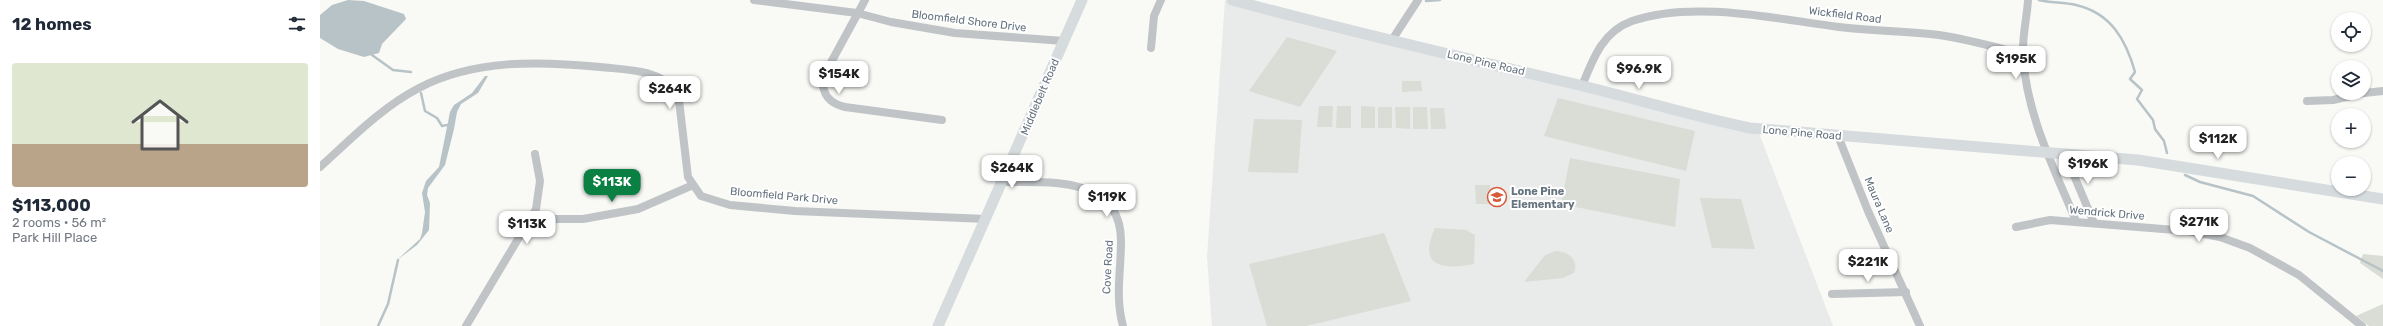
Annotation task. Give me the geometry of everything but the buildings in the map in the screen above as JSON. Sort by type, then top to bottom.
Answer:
[{"type":"street","name":"Bloomfield Shore Drive","points":[[754,0],[857,13],[891,22],[955,33],[1064,41]]},
{"type":"street","points":[[865,0],[822,78],[823,92],[827,99],[839,105],[860,110],[942,120]]},
{"type":"street","name":"Middlebelt Road","points":[[938,326],[1003,182],[1082,0]]},
{"type":"street","points":[[1151,48],[1154,16],[1162,0]]},
{"type":"street","name":"Lone Pine Road","points":[[1232,0],[1582,86],[1716,122],[1750,128],[2161,163],[2383,199]]},
{"type":"street","points":[[1392,40],[1418,0]]},
{"type":"street","points":[[2028,0],[2022,54],[2030,100],[2076,221]]},
{"type":"street","name":"Wickfield Road","points":[[1582,86],[1596,50],[1603,40],[1620,27],[1632,20],[1661,11],[1711,4],[1856,29],[1928,34],[1970,40],[2022,54]]},
{"type":"street","name":"Bloomfield Park Drive","points":[[320,167],[396,101],[420,88],[466,71],[521,63],[557,63],[646,73],[663,78],[672,84],[678,92],[688,177],[701,196],[730,205],[795,211],[986,219]]},
{"type":"street","points":[[2371,92],[2383,91]]},
{"type":"street","points":[[2307,101],[2333,100]]},
{"type":"street","name":"Maura Lane","points":[[1838,136],[1868,211],[1906,292],[1920,326]]},
{"type":"street","points":[[466,326],[536,209],[541,192],[541,174],[535,154]]},
{"type":"street","points":[[2064,154],[2094,223]]},
{"type":"street","name":"Cove Road","points":[[1003,182],[1056,183],[1086,188],[1107,200],[1116,212],[1120,227],[1116,287],[1118,311],[1123,326]]},
{"type":"street","points":[[530,219],[583,219],[638,209],[693,185]]},
{"type":"street","name":"Wendrick Drive","points":[[2016,227],[2050,220],[2076,221],[2188,231],[2235,242],[2277,262],[2299,275],[2362,326]]},
{"type":"street","points":[[1832,294],[1906,292]]},
{"type":"shaded area","points":[[348,0],[364,1],[404,14],[406,19],[382,44],[379,53],[364,57],[338,49],[320,38],[320,15],[332,5]]},
{"type":"shaded area","name":"Lone Pine Elementary","points":[[1225,0],[1238,0],[1757,128],[1833,326],[1212,326],[1207,257]]},
{"type":"shaded area","points":[[1287,37],[1337,51],[1300,107],[1249,91]]},
{"type":"shaded area","points":[[485,76],[488,76],[478,93],[461,104],[457,112],[445,165],[428,188],[427,195],[430,203],[429,230],[417,245],[397,260],[420,239],[425,212],[422,193],[426,181],[439,167],[450,112],[454,105],[472,93]]},
{"type":"shaded area","points":[[1402,81],[1421,81],[1422,91],[1402,92]]},
{"type":"shaded area","points":[[1558,98],[1695,131],[1686,171],[1544,136]]},
{"type":"shaded area","points":[[1319,106],[1333,106],[1332,127],[1317,127]]},
{"type":"shaded area","points":[[1337,106],[1351,106],[1351,128],[1336,128]]},
{"type":"shaded area","points":[[1361,106],[1375,107],[1375,128],[1361,128]]},
{"type":"shaded area","points":[[1378,107],[1392,107],[1392,128],[1378,128]]},
{"type":"shaded area","points":[[1395,107],[1410,107],[1410,129],[1396,128]]},
{"type":"shaded area","points":[[1413,107],[1427,107],[1428,129],[1413,129]]},
{"type":"shaded area","points":[[1430,108],[1444,108],[1446,129],[1431,129]]},
{"type":"shaded area","points":[[1254,119],[1302,120],[1298,173],[1248,172]]},
{"type":"shaded area","points":[[1570,158],[1680,179],[1675,227],[1561,204]]},
{"type":"shaded area","points":[[1475,185],[1490,185],[1491,191],[1501,191],[1502,204],[1476,204]]},
{"type":"shaded area","points":[[1700,198],[1741,199],[1755,249],[1712,248]]},
{"type":"shaded area","points":[[1435,228],[1466,230],[1475,235],[1474,264],[1463,266],[1443,266],[1436,263],[1431,258],[1429,251],[1430,241]]},
{"type":"shaded area","points":[[1384,233],[1411,301],[1306,326],[1267,326],[1249,264]]},
{"type":"shaded area","points":[[1556,251],[1565,253],[1572,258],[1575,264],[1574,273],[1563,278],[1524,282],[1545,255]]},
{"type":"shaded area","points":[[2363,254],[2383,256],[2383,279],[2360,263]]},
{"type":"shaded area","points":[[2383,304],[2383,326],[2369,326],[2356,316]]},
{"type":"waterway","points":[[1426,1],[1440,0]]},
{"type":"waterway","points":[[2039,0],[2076,5],[2099,14],[2108,21],[2122,39],[2127,49],[2135,72],[2130,79],[2142,90],[2137,99],[2153,120],[2155,129],[2164,141],[2167,153]]},
{"type":"waterway","points":[[372,55],[393,70],[411,72]]},
{"type":"waterway","points":[[421,93],[425,111],[437,118],[442,126],[447,125]]},
{"type":"waterway","points":[[2185,175],[2200,182],[2253,196],[2309,232],[2383,271]]},
{"type":"waterway","points":[[378,326],[388,304],[398,260]]},
{"type":"place","name":"Lone Pine Elementary","points":[[1497,197]]}]
